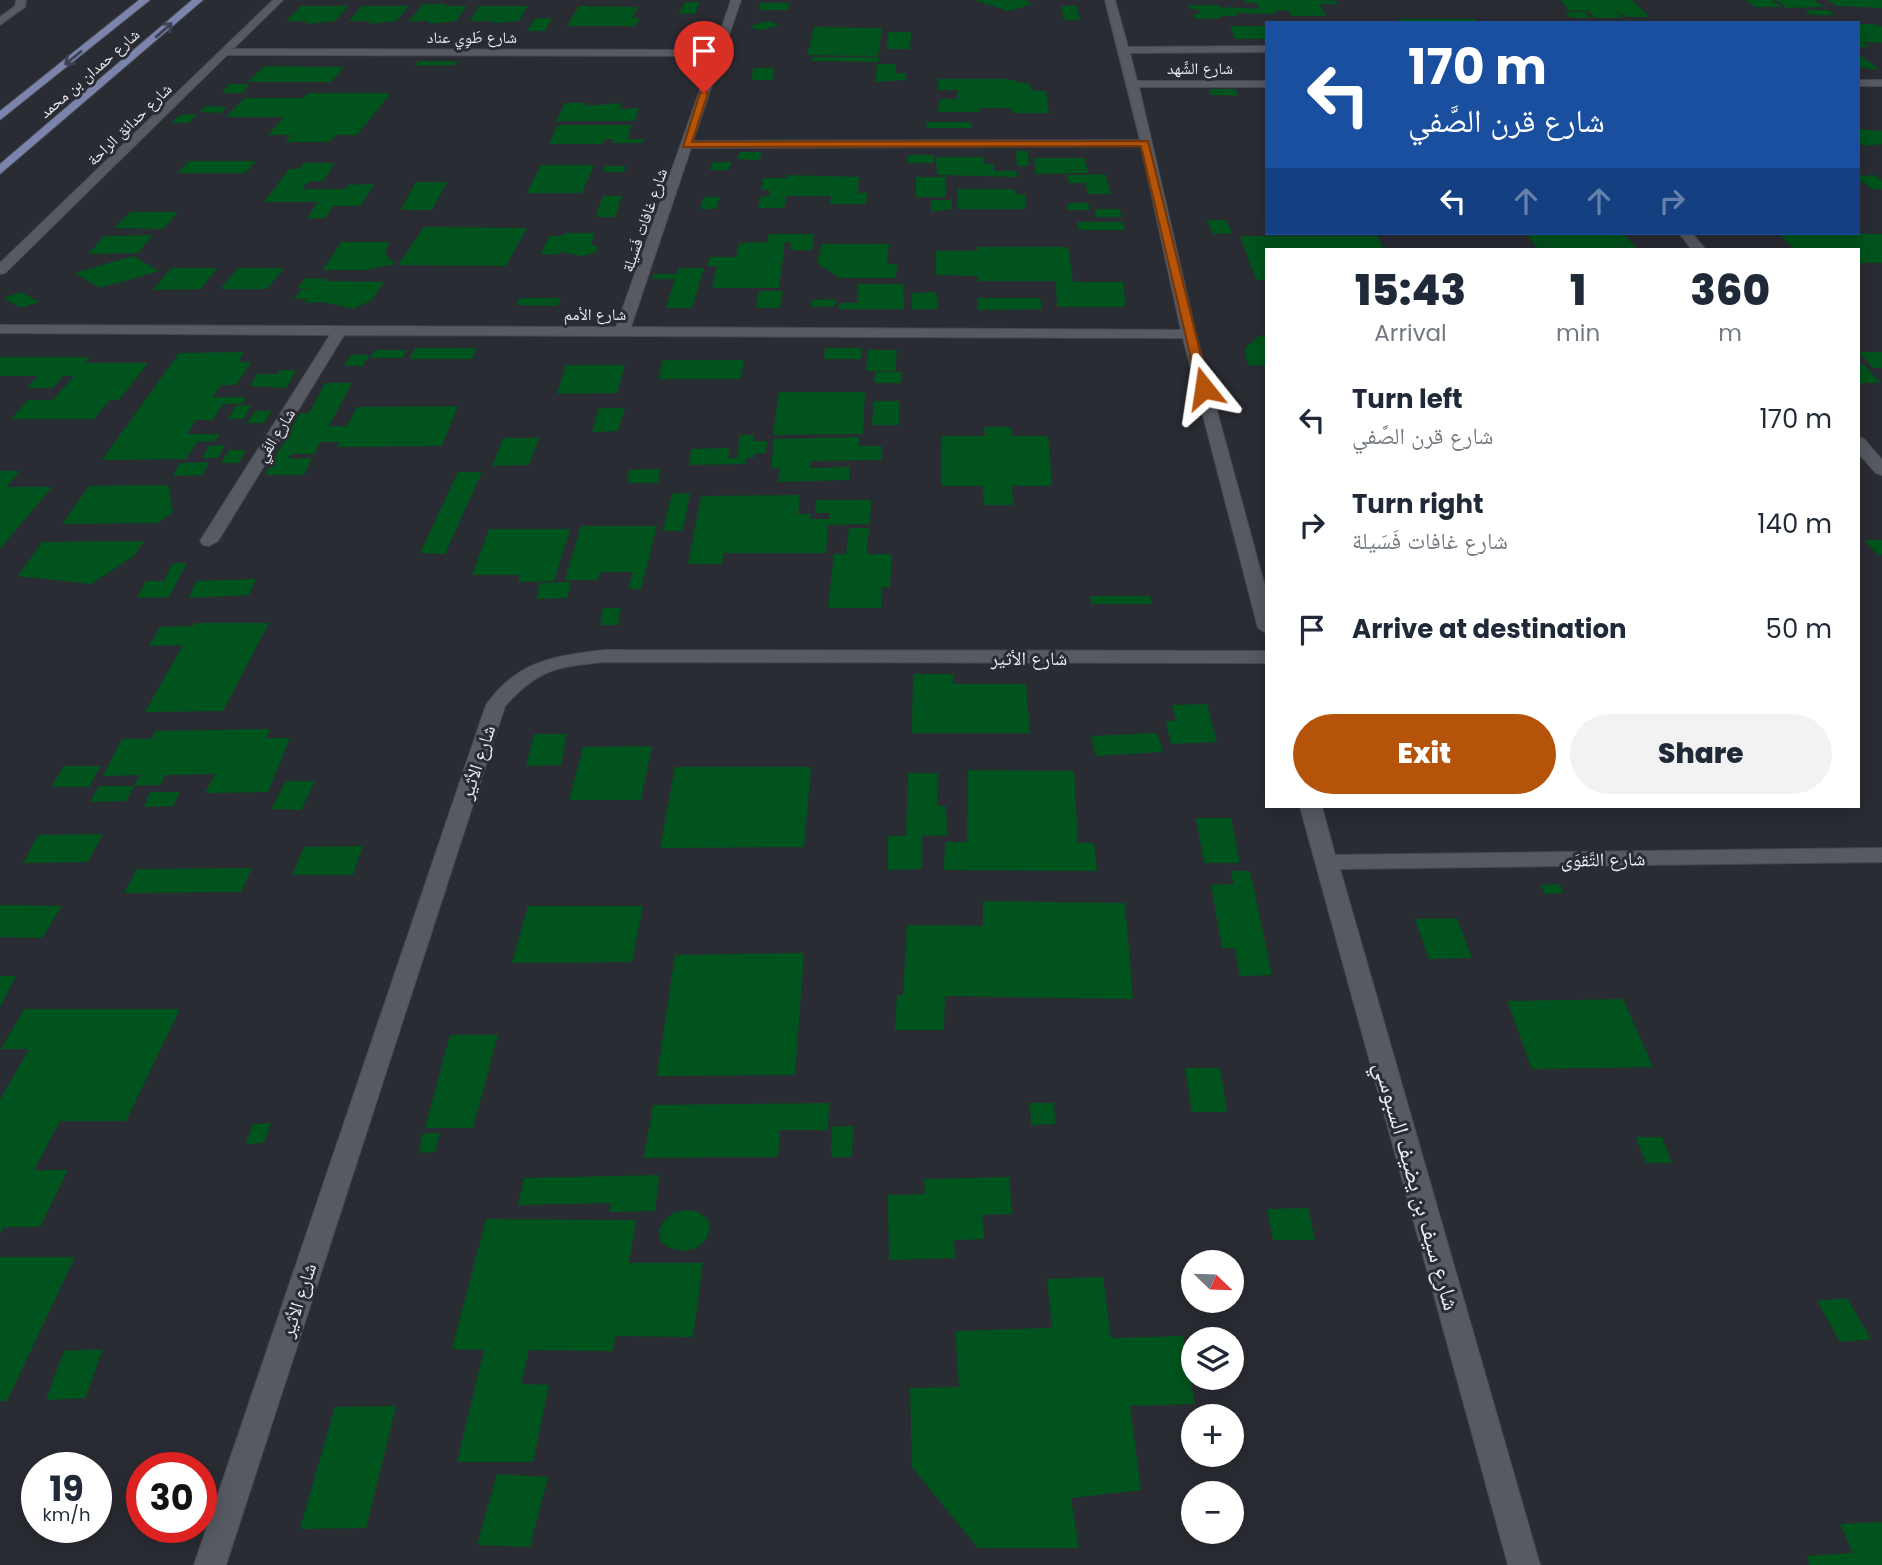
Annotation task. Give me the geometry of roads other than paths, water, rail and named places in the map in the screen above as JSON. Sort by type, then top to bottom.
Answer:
[{"type":"main road","name":"شارع حمدان بن محمد","points":[[0,117],[145,0]]},
{"type":"main road","name":"شارع حمدان بن محمد","points":[[0,170],[198,0]]},
{"type":"main road","points":[[120,20],[119,11],[124,2]]},
{"type":"street","points":[[0,22],[20,7],[21,0]]},
{"type":"street","name":"شارع حدائق الراحة","points":[[0,270],[278,0]]},
{"type":"street","name":"شارع غافات فَسَيلة","points":[[622,332],[736,0]]},
{"type":"street","points":[[1110,0],[1133,83],[1189,334],[1265,620]]},
{"type":"street","points":[[1123,50],[1265,49]]},
{"type":"street","name":"شارع طَوِي عناد","points":[[226,52],[718,53]]},
{"type":"street","name":"شارع الشَّهد","points":[[1133,83],[1265,83]]},
{"type":"street","points":[[1860,83],[1882,83]]},
{"type":"street","points":[[687,145],[1145,143]]},
{"type":"street","name":"شارع الأمم","points":[[0,329],[1189,334]]},
{"type":"street","name":"شارع الفَي","points":[[209,541],[340,330]]},
{"type":"street","points":[[1860,444],[1882,470]]},
{"type":"street","name":"شارع الأثير","points":[[210,1565],[496,705],[518,680],[557,661],[604,656],[1265,657]]},
{"type":"street","name":"شارع سيف بن يضيف السبوسي","points":[[1311,808],[1524,1565]]},
{"type":"street","name":"شارع التَّقوَى","points":[[1325,862],[1882,855]]}]
